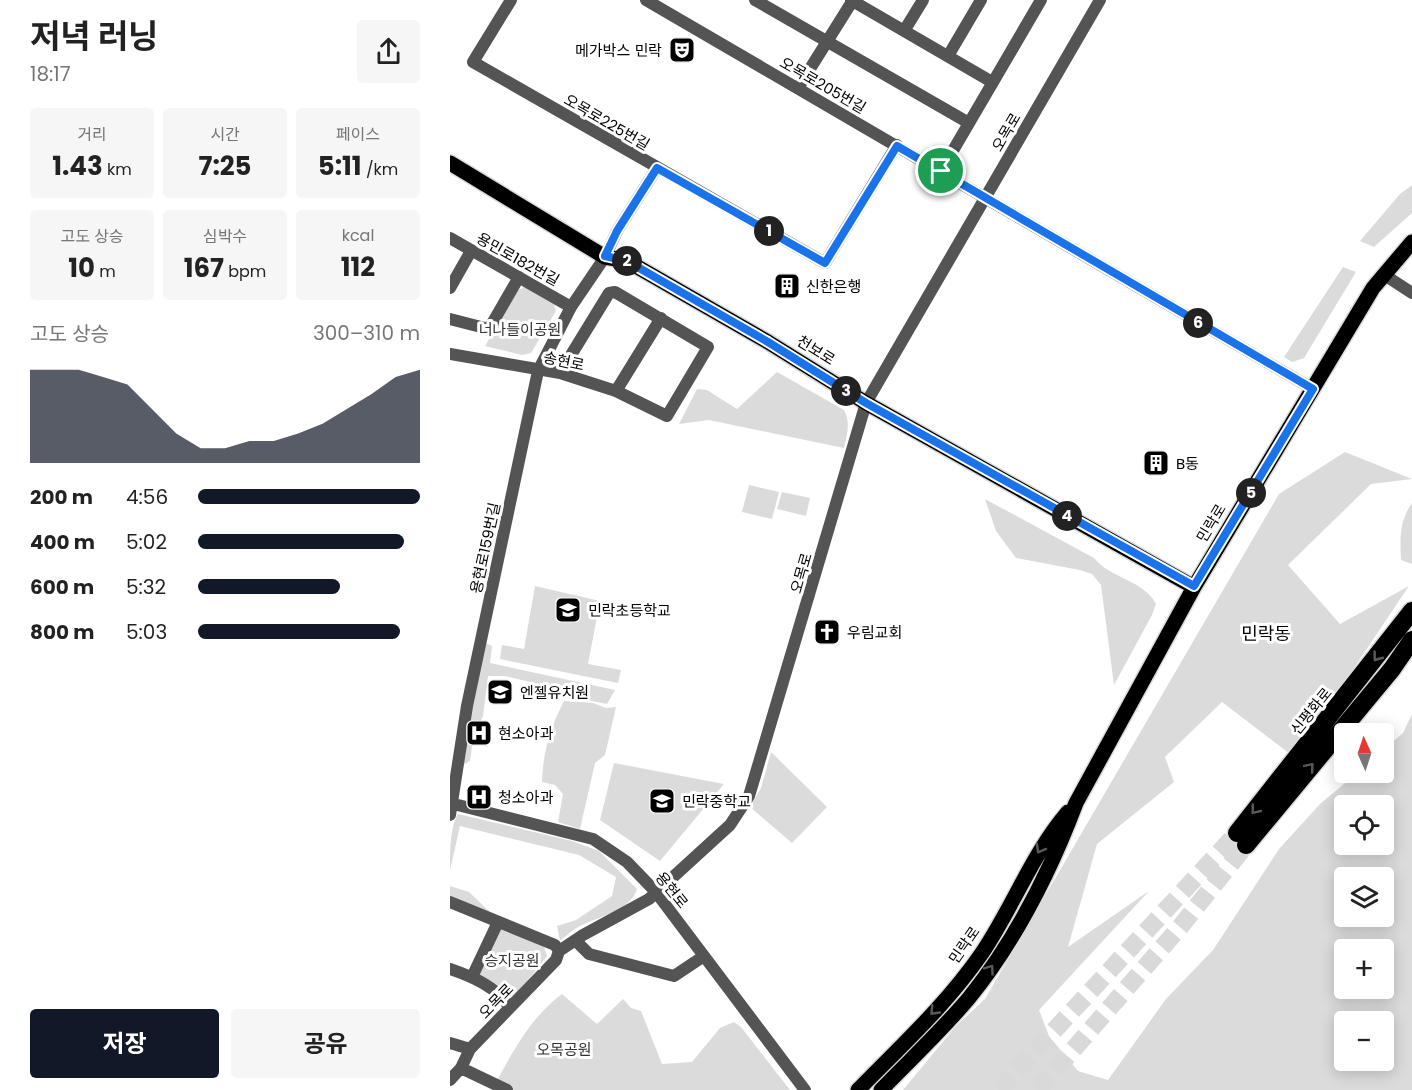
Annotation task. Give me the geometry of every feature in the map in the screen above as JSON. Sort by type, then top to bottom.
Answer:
[{"type":"highway","name":"신평화로","points":[[1412,611],[1241,839],[1392,669],[1412,640]]},
{"type":"main road","name":"천보로","points":[[450,163],[605,256],[627,261],[768,342],[866,403],[1194,586]]},
{"type":"main road","name":"민락로","points":[[880,1090],[968,999],[1006,947],[1062,841],[1076,803],[1194,586],[1383,274],[1412,242]]},
{"type":"main road","name":"민락로","points":[[858,1090],[948,996],[975,963],[993,937],[1048,836],[1076,803]]},
{"type":"street","name":"오목로225번길","points":[[511,0],[473,62],[825,263],[897,146]]},
{"type":"street","name":"오목로205번길","points":[[646,0],[1313,389]]},
{"type":"street","points":[[755,0],[969,123]]},
{"type":"street","points":[[798,88],[852,0],[993,82]]},
{"type":"street","points":[[904,30],[923,0]]},
{"type":"street","points":[[948,56],[981,0]]},
{"type":"street","points":[[941,171],[1041,0]]},
{"type":"street","name":"오목로","points":[[450,1080],[461,1068],[470,1050],[556,960],[559,951],[641,903],[730,825],[749,796],[866,403],[1100,0]]},
{"type":"street","name":"용현로159번길","points":[[451,807],[467,706],[538,371],[571,307],[605,256],[617,231],[657,168]]},
{"type":"street","name":"용민로182번길","points":[[450,238],[571,307]]},
{"type":"street","points":[[450,287],[471,251]]},
{"type":"street","points":[[1383,274],[1412,293]]},
{"type":"street","points":[[450,319],[489,329],[519,277]]},
{"type":"street","points":[[560,373],[609,293],[615,292],[661,318],[616,391]]},
{"type":"street","name":"송현로","points":[[450,354],[560,373],[616,391],[667,416],[708,347],[661,318]]},
{"type":"street","name":"용현로","points":[[451,807],[593,839],[627,862],[655,891],[805,1090]]},
{"type":"street","points":[[450,902],[555,945],[559,951]]},
{"type":"street","points":[[472,977],[498,922]]},
{"type":"street","points":[[576,941],[589,954],[674,976],[704,956]]},
{"type":"street","points":[[450,969],[472,977],[505,999],[510,1008]]},
{"type":"street","points":[[450,1043],[470,1050]]},
{"type":"street","points":[[461,1068],[507,1090]]},
{"type":"green space","points":[[1412,185],[1412,213],[1374,247],[1360,241],[1400,194]]},
{"type":"green space","points":[[1343,267],[1356,272],[1304,358],[1292,362],[1284,357]]},
{"type":"green space","name":"너나들이공원","points":[[525,287],[554,304],[556,311],[531,353],[522,355],[485,346],[518,290]]},
{"type":"green space","points":[[777,372],[844,410],[848,424],[844,448],[709,420],[679,424],[697,389],[707,390],[737,409]]},
{"type":"green space","points":[[1345,452],[1412,479],[1371,484],[1288,565],[1340,624],[1409,586],[1294,757],[1222,702],[1165,757],[1174,782],[1097,844],[1068,947],[1149,891],[1039,1010],[1049,1036],[1078,1071],[1108,1080],[1166,999],[1213,950],[1279,849],[1320,804],[1345,783],[1394,783],[1394,741],[1403,733],[1412,714],[1412,1090],[903,1090],[956,1026],[985,999],[1279,494]]},
{"type":"green space","points":[[749,485],[779,492],[772,519],[742,512]]},
{"type":"green space","points":[[782,492],[810,498],[806,516],[777,509]]},
{"type":"green space","points":[[985,499],[1094,558],[1101,565],[1151,596],[1156,604],[1152,615],[1114,685],[1101,585],[1092,574],[1080,570],[1016,558],[996,531]]},
{"type":"green space","points":[[1412,503],[1412,564],[1401,560],[1400,544],[1401,530]]},
{"type":"green space","points":[[535,586],[600,601],[588,664],[621,670],[618,683],[500,659],[502,645],[524,649]]},
{"type":"green space","points":[[483,642],[492,646],[490,663],[615,690],[607,704],[567,696],[547,686],[505,676],[488,676],[483,716],[473,740],[470,761],[461,766]]},
{"type":"green space","points":[[564,701],[593,703],[606,708],[616,707],[605,755],[595,763],[580,829],[558,822],[563,794],[555,785],[542,782],[548,740]]},
{"type":"green space","points":[[771,752],[827,807],[792,843],[750,807],[761,788]]},
{"type":"green space","points":[[614,763],[724,784],[660,861],[600,820]]},
{"type":"green space","points":[[458,814],[572,841],[599,851],[637,889],[627,904],[573,930],[560,941],[557,926],[576,920],[612,896],[616,877],[579,855],[460,826],[450,870],[452,833]]},
{"type":"green space","points":[[450,886],[469,892],[492,914],[450,898]]},
{"type":"green space","name":"승지공원","points":[[499,927],[544,947],[547,956],[512,1001],[478,975]]},
{"type":"green space","name":"오목공원","points":[[562,994],[597,1024],[623,999],[631,1008],[641,1011],[662,1064],[692,1062],[720,1028],[734,1022],[741,1027],[790,1090],[506,1090],[495,1084],[532,1024]]},
{"type":"tunnel","points":[[999,1090],[1237,833]]},
{"type":"tunnel","points":[[1038,1090],[1180,927],[1246,845]]},
{"type":"place","name":"메가박스 민락","points":[[682,50]]},
{"type":"place","name":"신한은행","points":[[787,286]]},
{"type":"place","name":"B동","points":[[1156,463]]},
{"type":"place","name":"민락초등학교","points":[[568,610]]},
{"type":"place","name":"우림교회","points":[[827,632]]},
{"type":"place","name":"엔젤유치원","points":[[500,692]]},
{"type":"place","name":"현소아과","points":[[479,733]]},
{"type":"place","name":"청소아과","points":[[479,797]]},
{"type":"place","name":"민락중학교","points":[[662,801]]},
{"type":"district","name":"민락동","points":[[1266,633]]},
{"type":"route","points":[[897,146],[941,171],[1313,389],[1194,586],[866,403],[735,322],[627,261],[605,256],[617,231],[657,168],[825,263],[897,146]]}]
